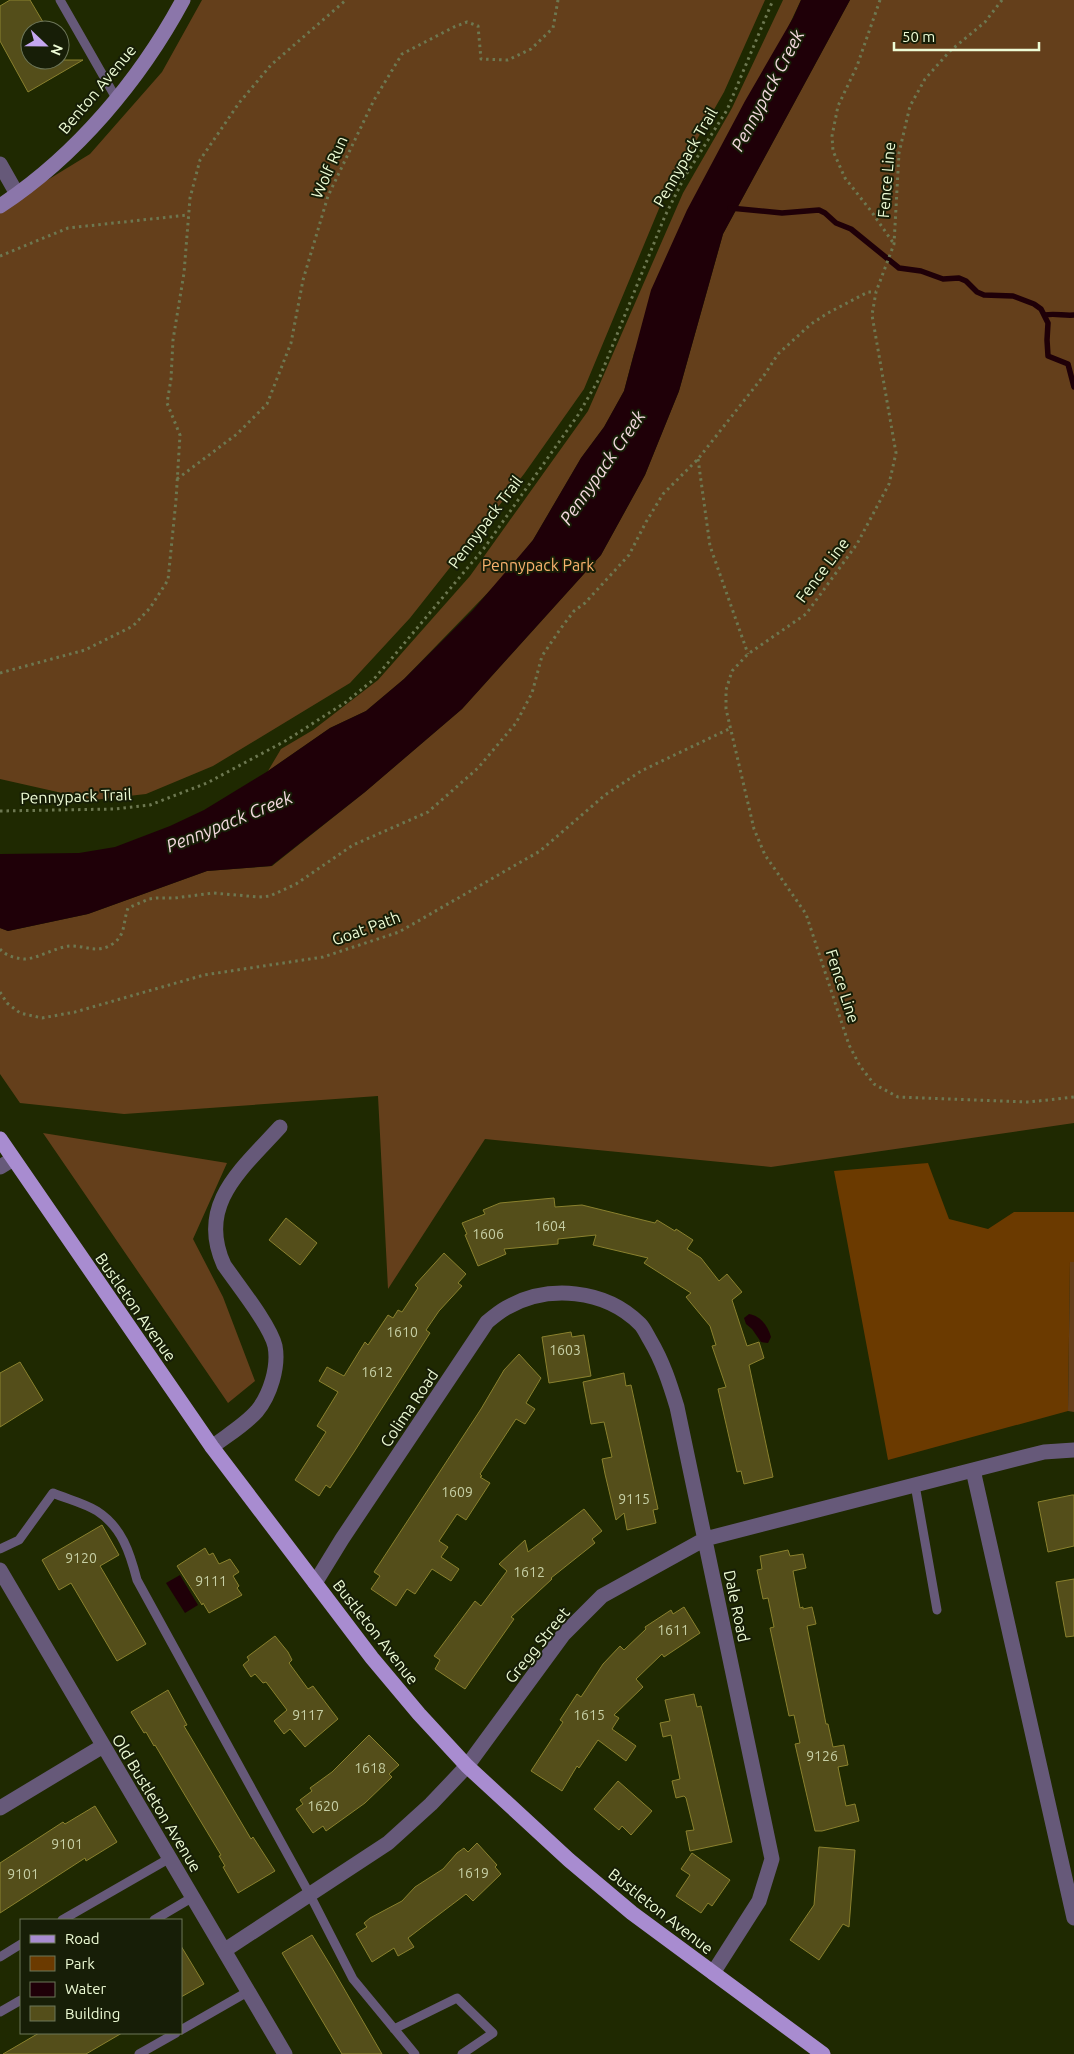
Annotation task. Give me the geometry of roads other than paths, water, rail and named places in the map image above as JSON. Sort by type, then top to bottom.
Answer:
[{"type":"main road","name":"Bustleton Avenue","points":[[0,1139],[212,1446],[372,1658],[420,1714],[468,1766],[569,1860],[632,1913],[823,2054]]},
{"type":"street","name":"Benton Avenue","points":[[0,206],[81,140],[116,98],[166,32],[183,0]]},
{"type":"street","points":[[0,164],[17,194]]},
{"type":"street","points":[[212,1446],[248,1420],[258,1410],[274,1373],[276,1359],[269,1332],[224,1265],[218,1253],[214,1230],[216,1216],[228,1186],[280,1127]]},
{"type":"street","points":[[0,1167],[13,1159]]},
{"type":"street","name":"Dale Road","points":[[562,1291],[594,1296],[618,1307],[641,1325],[663,1362],[677,1408],[772,1858],[758,1901],[714,1973]]},
{"type":"street","name":"Colima Road","points":[[315,1583],[348,1530],[487,1322],[506,1308],[532,1298],[562,1291]]},
{"type":"street","name":"Gregg Street","points":[[225,1950],[388,1843],[431,1804],[468,1766],[563,1635],[602,1596],[706,1539],[1044,1452],[1074,1450]]},
{"type":"street","points":[[973,1470],[1074,1918]]},
{"type":"street","name":"Old Bustleton Avenue","points":[[0,1570],[285,2054]]},
{"type":"street","points":[[0,1808],[103,1746]]},
{"type":"lane","points":[[60,0],[116,98]]},
{"type":"lane","points":[[915,1485],[936,1610]]},
{"type":"lane","points":[[0,1550],[19,1540],[54,1493],[96,1511],[115,1526],[128,1549],[137,1580],[310,1895],[353,1979],[415,2054]]},
{"type":"lane","points":[[64,1919],[170,1858]]},
{"type":"lane","points":[[156,1919],[193,1897]]},
{"type":"lane","points":[[0,1957],[20,1945]]},
{"type":"lane","points":[[182,2029],[249,1991]]},
{"type":"lane","points":[[394,2029],[457,1998],[493,2033],[462,2054]]},
{"type":"lane","points":[[0,2012],[20,2001]]},
{"type":"lane","points":[[139,2054],[174,2034]]},
{"type":"water","name":"Pennypack Creek","points":[[801,0],[850,0],[723,234],[679,391],[645,475],[601,555],[462,709],[365,792],[271,866],[207,871],[88,914],[8,931],[0,928],[0,854],[79,853],[115,847],[170,826],[204,810],[268,771],[330,728],[366,711],[404,679],[473,610],[533,540],[581,458],[604,427],[624,391],[651,290],[687,210],[745,101],[793,18]]},
{"type":"water","points":[[749,1314],[757,1317],[766,1325],[771,1337],[768,1343],[761,1342],[746,1324],[744,1318]]},
{"type":"water","points":[[180,1575],[198,1605],[185,1613],[166,1583]]},
{"type":"waterway","points":[[730,208],[782,213],[819,210],[836,223],[851,229],[899,268],[921,271],[943,279],[959,278],[984,295],[1013,296],[1034,304],[1041,309],[1048,323],[1048,356],[1068,364],[1074,387]]},
{"type":"waterway","points":[[1045,315],[1074,315]]},
{"type":"park label","name":"Pennypack Park","points":[[538,565]]}]
